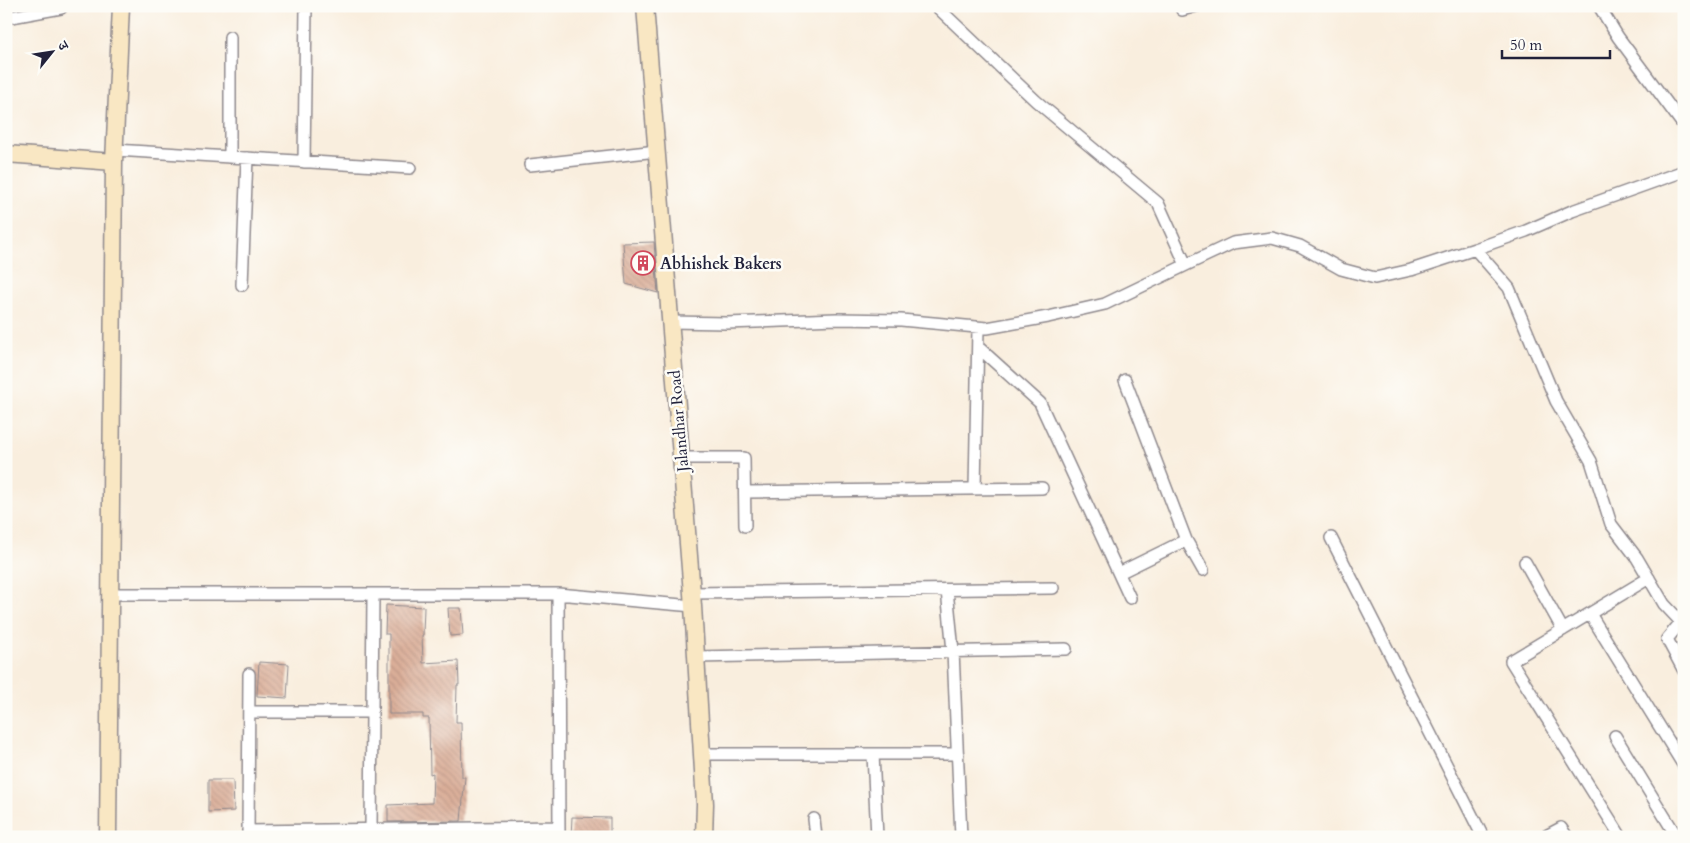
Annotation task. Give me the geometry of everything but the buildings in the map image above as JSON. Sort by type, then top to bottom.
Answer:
[{"type":"main road","points":[[108,837],[112,594],[115,156],[122,6]]},
{"type":"main road","name":"Jalandhar Road","points":[[645,6],[692,600],[705,804],[704,837]]},
{"type":"main road","points":[[6,154],[115,156]]},
{"type":"street","points":[[304,162],[306,6]]},
{"type":"street","points":[[936,6],[1036,102],[1158,203],[1186,265]]},
{"type":"street","points":[[1182,10],[1196,6]]},
{"type":"street","points":[[1599,6],[1618,38],[1684,126]]},
{"type":"street","points":[[6,18],[61,8]]},
{"type":"street","points":[[230,37],[230,157]]},
{"type":"street","points":[[530,165],[656,151]]},
{"type":"street","points":[[115,156],[230,157],[410,168]]},
{"type":"street","points":[[242,285],[247,158]]},
{"type":"street","points":[[670,322],[727,323],[836,319],[901,320],[987,328],[1104,304],[1233,244],[1272,238],[1300,246],[1341,269],[1375,278],[1411,270],[1475,249],[1526,231],[1572,211],[1684,171]]},
{"type":"street","points":[[1475,249],[1509,288],[1556,401],[1591,462],[1611,524],[1637,558],[1664,604],[1679,613],[1681,622],[1667,640],[1684,672]]},
{"type":"street","points":[[975,489],[978,328]]},
{"type":"street","points":[[978,347],[1040,403],[1130,598]]},
{"type":"street","points":[[1125,380],[1186,540],[1203,570]]},
{"type":"street","points":[[681,458],[744,458],[746,526]]},
{"type":"street","points":[[745,492],[1042,488]]},
{"type":"street","points":[[1331,538],[1483,837]]},
{"type":"street","points":[[1119,573],[1186,540]]},
{"type":"street","points":[[1524,562],[1563,630]]},
{"type":"street","points":[[1621,837],[1511,661],[1649,578]]},
{"type":"street","points":[[112,594],[558,594],[692,600],[947,590],[1053,588]]},
{"type":"street","points":[[947,590],[953,651],[961,837]]},
{"type":"street","points":[[371,829],[373,594]]},
{"type":"street","points":[[249,674],[248,834],[371,829],[559,832],[558,594]]},
{"type":"street","points":[[1590,614],[1684,766]]},
{"type":"street","points":[[696,657],[1066,649]]},
{"type":"street","points":[[249,712],[372,712]]},
{"type":"street","points":[[1614,736],[1677,837]]},
{"type":"street","points":[[702,754],[958,754]]},
{"type":"street","points":[[873,754],[877,837]]},
{"type":"street","points":[[814,819],[816,837]]},
{"type":"street","points":[[1544,837],[1561,828],[1567,837]]},
{"type":"place","name":"Abhishek Bakers","points":[[643,263]]}]
